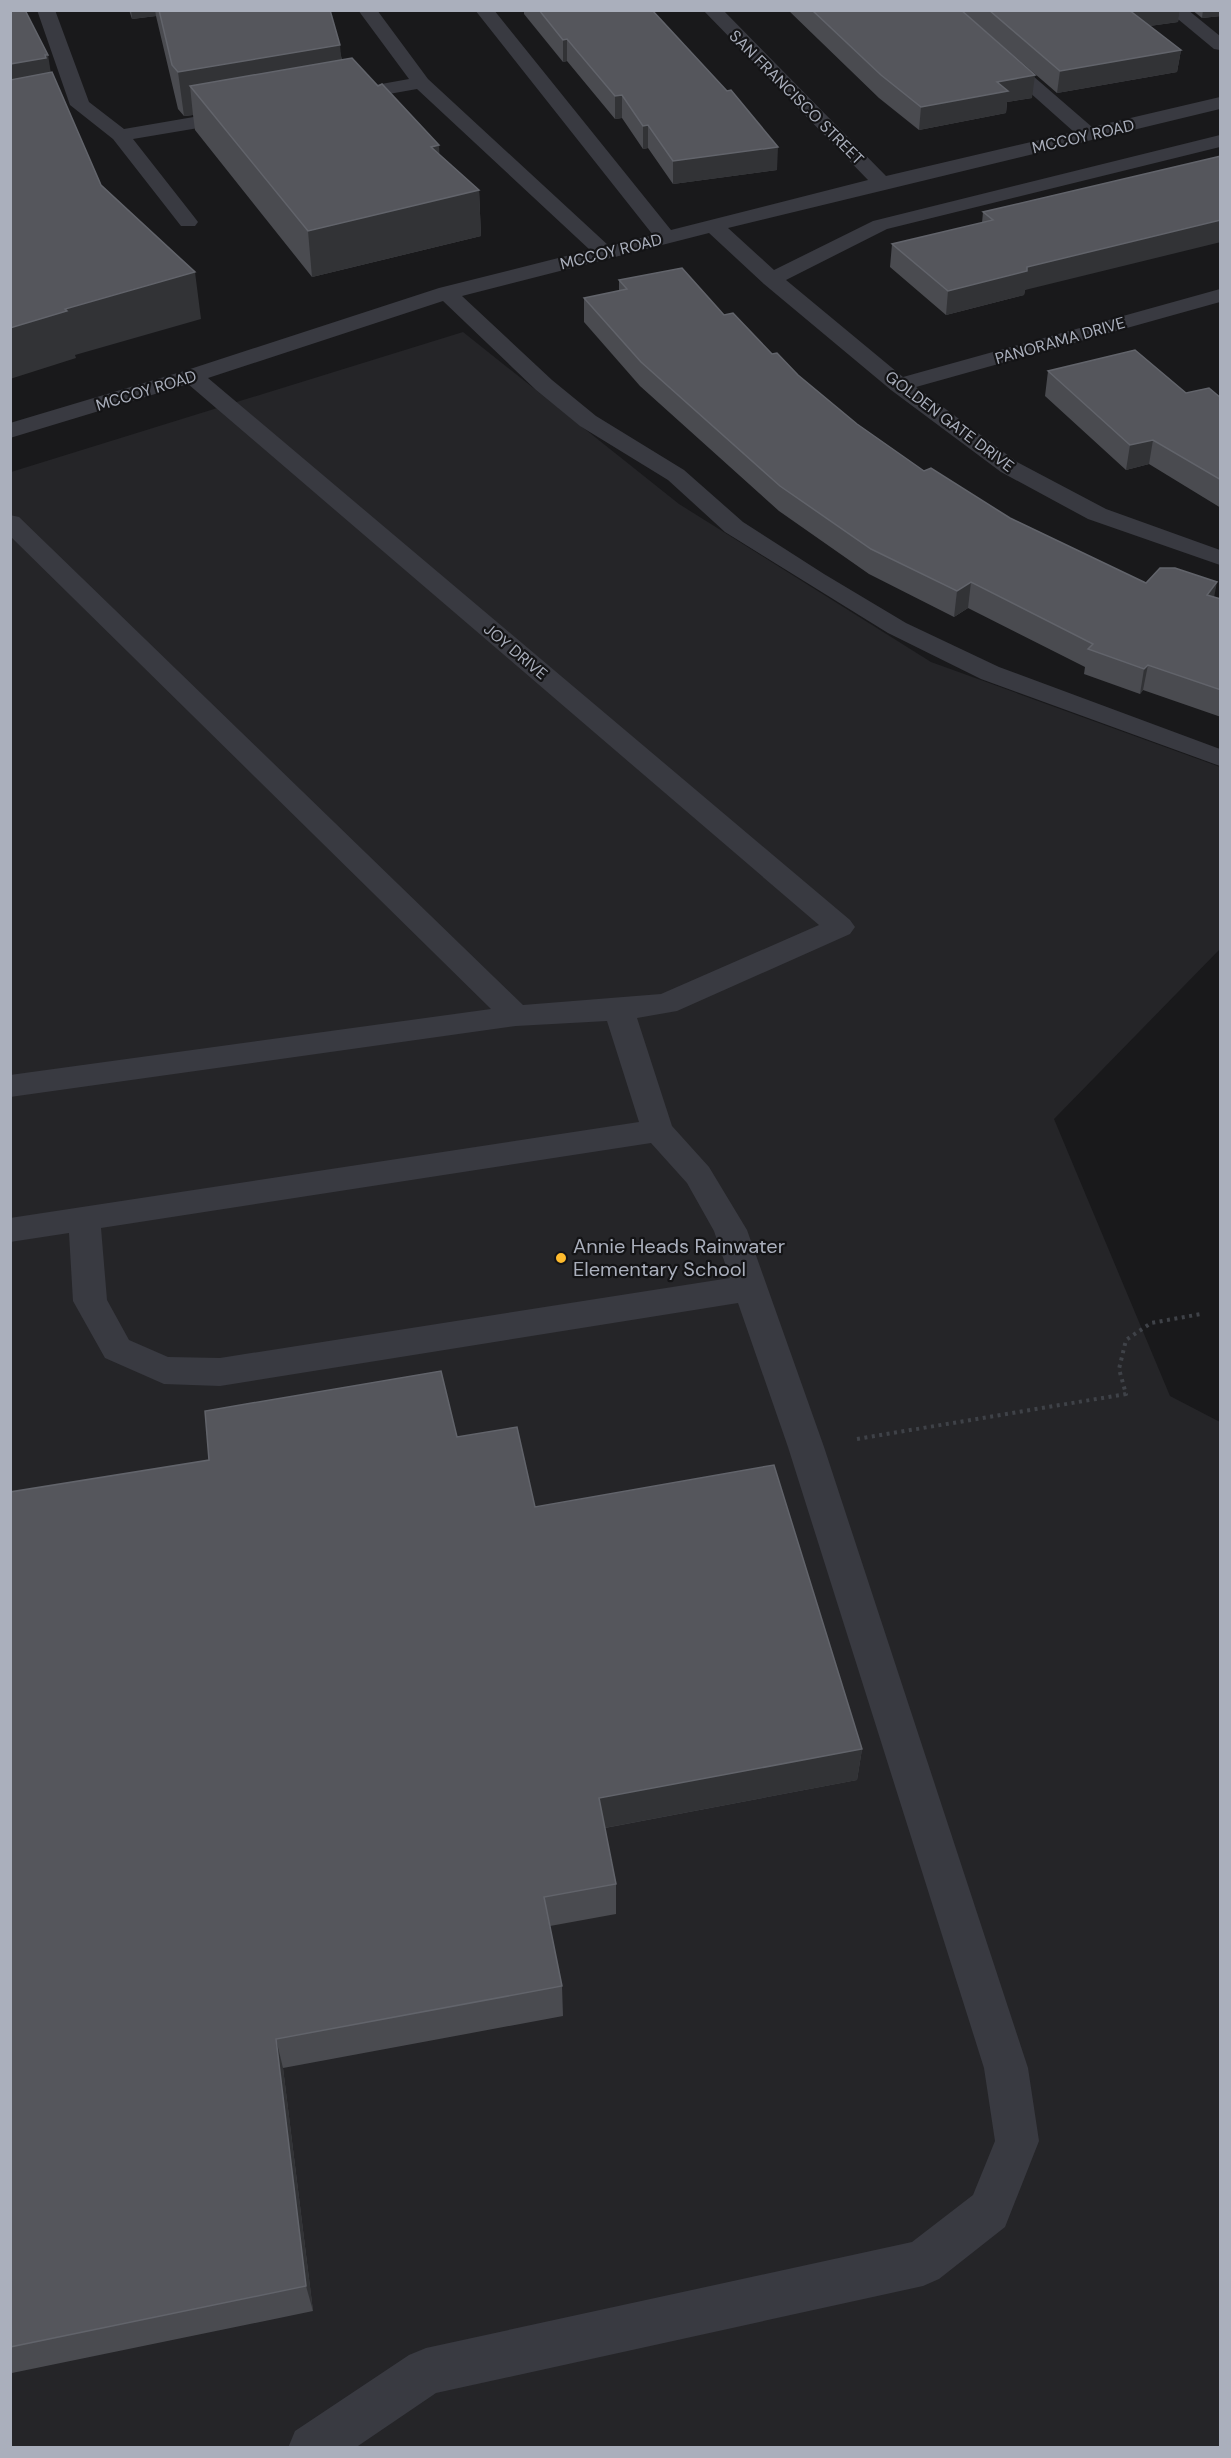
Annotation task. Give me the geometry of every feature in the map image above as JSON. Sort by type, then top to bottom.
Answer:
[{"type":"street","points":[[46,10],[80,105],[120,135],[188,222]]},
{"type":"street","points":[[367,10],[421,83],[604,252]]},
{"type":"street","points":[[484,10],[666,237]]},
{"type":"street","name":"SAN FRANCISCO STREET","points":[[712,10],[882,183]]},
{"type":"street","points":[[946,10],[1089,135]]},
{"type":"street","points":[[1176,10],[1221,45]]},
{"type":"street","points":[[328,99],[421,83]]},
{"type":"street","name":"MCCOY ROAD","points":[[10,431],[192,376],[447,294],[604,252],[882,183],[1221,103]]},
{"type":"street","points":[[57,110],[80,105]]},
{"type":"street","points":[[120,135],[259,111]]},
{"type":"street","points":[[772,279],[880,225],[1221,141]]},
{"type":"street","name":"GOLDEN GATE DRIVE","points":[[714,226],[772,279],[900,385],[1009,467],[1097,514],[1221,558]]},
{"type":"street","points":[[447,294],[544,385],[588,421],[676,475],[734,526],[815,579],[897,628],[990,673],[1221,758]]},
{"type":"street","name":"PANORAMA DRIVE","points":[[900,385],[1221,295]]},
{"type":"street","name":"JOY DRIVE","points":[[192,376],[840,927],[666,1004],[619,1010]]},
{"type":"street","points":[[10,522],[516,1016]]},
{"type":"street","points":[[10,1086],[516,1016],[619,1010],[658,1131],[698,1175],[724,1221],[749,1288],[806,1447],[1006,2068],[1017,2141],[989,2211],[923,2263],[426,2372],[312,2448]]},
{"type":"street","points":[[10,1230],[658,1131]]},
{"type":"street","points":[[84,1218],[90,1301],[117,1349],[164,1370],[220,1371],[749,1288]]},
{"type":"path","points":[[806,1447],[1126,1394],[1119,1369],[1126,1340],[1151,1323],[1201,1314]]},
{"type":"shaded area","name":"Annie Heads Rainwater Elementary School","points":[[463,332],[679,504],[931,662],[1220,767],[1220,949],[1054,1119],[1170,1396],[1220,1422],[1220,2447],[11,2448],[11,472]]},
{"type":"building","points":[[10,10],[25,10],[48,55],[45,55],[46,58],[10,64]]},
{"type":"building","points":[[159,10],[330,10],[340,45],[178,72],[172,65]]},
{"type":"building","points":[[539,10],[652,10],[727,91],[731,90],[778,147],[673,161],[648,125],[643,126],[622,95],[615,96],[567,39],[563,40]]},
{"type":"building","points":[[812,10],[961,10],[1035,75],[997,82],[1008,91],[921,107],[881,75]]},
{"type":"building","points":[[989,10],[1129,10],[1181,50],[1060,71]]},
{"type":"building","points":[[352,58],[378,86],[382,84],[439,145],[431,147],[479,190],[308,231],[190,86]]},
{"type":"building","points":[[52,72],[101,185],[195,272],[65,309],[67,311],[10,328],[10,80]]},
{"type":"building","points":[[1221,156],[1221,220],[1027,267],[1027,271],[948,291],[892,244],[993,220],[983,212]]},
{"type":"building","points":[[682,268],[724,315],[733,313],[772,354],[777,353],[798,375],[857,424],[924,471],[931,468],[1010,518],[1146,583],[1160,568],[1175,568],[1217,582],[1207,595],[1221,599],[1221,690],[1148,665],[1144,669],[1088,649],[1093,644],[971,582],[957,591],[871,549],[780,486],[641,362],[584,298],[627,289],[619,280]]},
{"type":"building","points":[[1135,350],[1186,393],[1209,388],[1221,398],[1221,480],[1153,440],[1130,445],[1048,371]]},
{"type":"building","points":[[441,1371],[457,1437],[517,1427],[535,1507],[774,1465],[862,1749],[599,1798],[616,1884],[544,1897],[562,1986],[276,2039],[306,2286],[10,2347],[10,1492],[209,1460],[205,1411]]},
{"type":"place","name":"Annie Heads Rainwater Elementary School","points":[[561,1258]]}]
